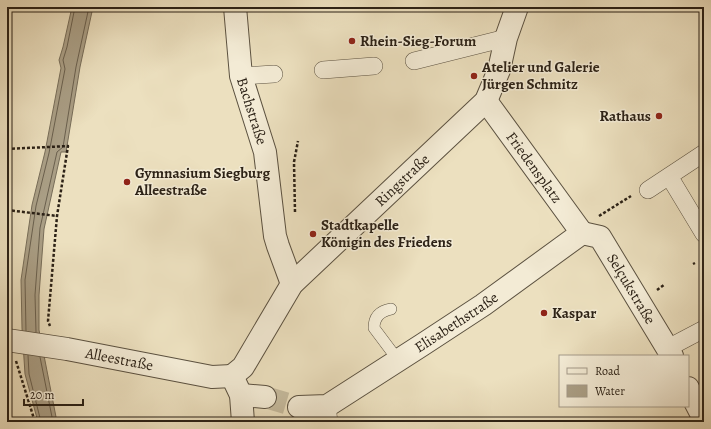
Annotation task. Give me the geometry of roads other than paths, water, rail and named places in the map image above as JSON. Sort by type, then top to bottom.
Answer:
[{"type":"street","name":"Bachstraße","points":[[235,7],[241,76],[265,152],[275,236],[292,284]]},
{"type":"street","name":"Ringstraße","points":[[232,376],[243,366],[292,284],[486,101],[499,70],[506,38],[516,7]]},
{"type":"street","points":[[414,60],[506,38]]},
{"type":"street","points":[[323,70],[374,66]]},
{"type":"street","points":[[241,76],[274,74]]},
{"type":"street","name":"Friedensplatz","points":[[486,101],[580,231]]},
{"type":"street","points":[[648,190],[704,153]]},
{"type":"street","points":[[669,176],[704,234]]},
{"type":"street","name":"Selçukstraße","points":[[580,231],[600,237],[670,352]]},
{"type":"street","name":"Elisabethstraße","points":[[299,407],[328,414],[398,360],[483,304],[580,231]]},
{"type":"street","points":[[670,352],[704,329]]},
{"type":"street","name":"Alleestraße","points":[[14,347],[48,346],[212,378],[232,376]]},
{"type":"street","points":[[232,376],[240,396],[243,422]]},
{"type":"street","points":[[689,390],[704,419],[698,422]]},
{"type":"street","points":[[240,396],[265,397]]},
{"type":"lane","points":[[390,309],[381,312],[377,316],[374,321],[374,328],[398,360]]},
{"type":"water","points":[[72,7],[93,7],[80,67],[66,152],[61,152],[44,229],[39,295],[39,330],[57,422],[38,422],[25,374],[21,280],[32,205],[45,152],[61,68],[59,60]]},
{"type":"tunnel","points":[[265,397],[299,407]]},
{"type":"place","name":"Rhein-Sieg-Forum","points":[[352,41]]},
{"type":"place","name":"Atelier und Galerie Jürgen Schmitz","points":[[474,76]]},
{"type":"place","name":"Rathaus","points":[[659,116]]},
{"type":"place","name":"Gymnasium Siegburg Alleestraße","points":[[127,182]]},
{"type":"place","name":"Stadtkapelle Königin des Friedens","points":[[313,234]]},
{"type":"place","name":"Kaspar","points":[[544,313]]}]
